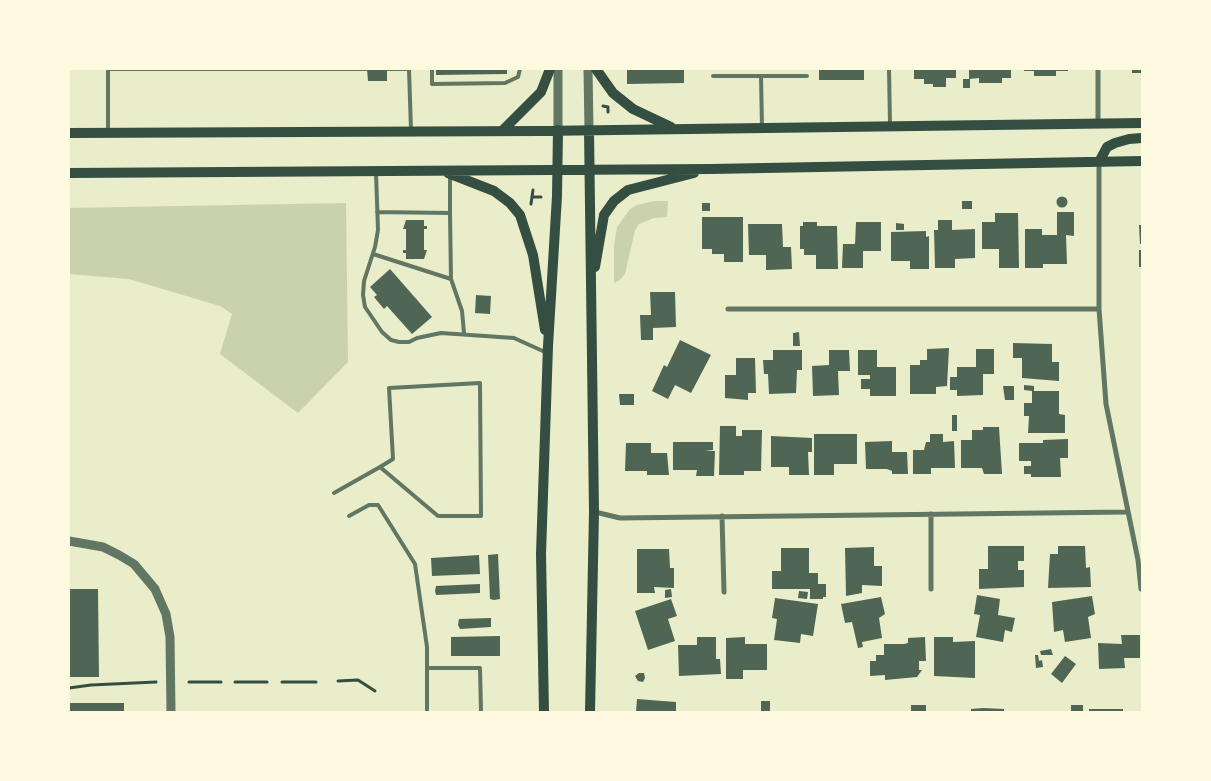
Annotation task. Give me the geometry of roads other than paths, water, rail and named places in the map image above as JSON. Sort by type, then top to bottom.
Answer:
[{"type":"main road","points":[[502,131],[541,92],[550,69]]},
{"type":"main road","points":[[596,69],[613,93],[633,109],[674,128]]},
{"type":"main road","points":[[69,133],[411,132],[1142,123]]},
{"type":"main road","points":[[544,712],[542,554],[548,350],[558,130]]},
{"type":"main road","points":[[589,130],[594,512],[590,712]]},
{"type":"main road","points":[[1099,162],[1107,147],[1129,138],[1142,138]]},
{"type":"main road","points":[[69,173],[445,172],[1142,162]]},
{"type":"main road","points":[[591,292],[604,215],[614,200],[628,190],[711,169]]},
{"type":"main road","points":[[445,172],[494,191],[510,203],[520,215],[533,255],[548,350]]},
{"type":"street","points":[[558,69],[558,130]]},
{"type":"street","points":[[588,69],[589,130]]},
{"type":"street","points":[[1098,69],[1098,124]]},
{"type":"street","points":[[1099,162],[1099,309],[1106,404],[1126,512],[1138,560],[1141,589]]},
{"type":"street","points":[[728,309],[1099,309]]},
{"type":"street","points":[[594,512],[620,518],[1126,512]]},
{"type":"street","points":[[931,514],[931,589]]},
{"type":"street","points":[[722,516],[724,592]]},
{"type":"street","points":[[69,541],[103,547],[119,555],[134,564],[155,589],[166,614],[170,636],[171,712]]},
{"type":"lane","points":[[108,133],[108,69],[367,69]]},
{"type":"lane","points":[[387,69],[409,69],[411,132]]},
{"type":"lane","points":[[432,69],[432,84],[505,83],[518,77],[520,69]]},
{"type":"lane","points":[[889,69],[890,127]]},
{"type":"lane","points":[[712,76],[807,76]]},
{"type":"lane","points":[[761,76],[762,128]]},
{"type":"lane","points":[[376,171],[378,230],[373,254],[364,281],[365,306],[382,332],[391,340],[409,342],[417,338],[441,333],[464,333],[514,338],[548,350]]},
{"type":"lane","points":[[445,172],[450,213],[450,279],[462,310],[464,333]]},
{"type":"lane","points":[[377,212],[450,213]]},
{"type":"lane","points":[[373,254],[450,279]]},
{"type":"lane","points":[[334,493],[393,459],[390,388],[480,383],[481,516],[438,516],[380,467]]},
{"type":"lane","points":[[349,516],[369,505],[378,505],[415,564],[427,647],[427,712]]},
{"type":"lane","points":[[427,668],[480,668],[481,712]]}]
